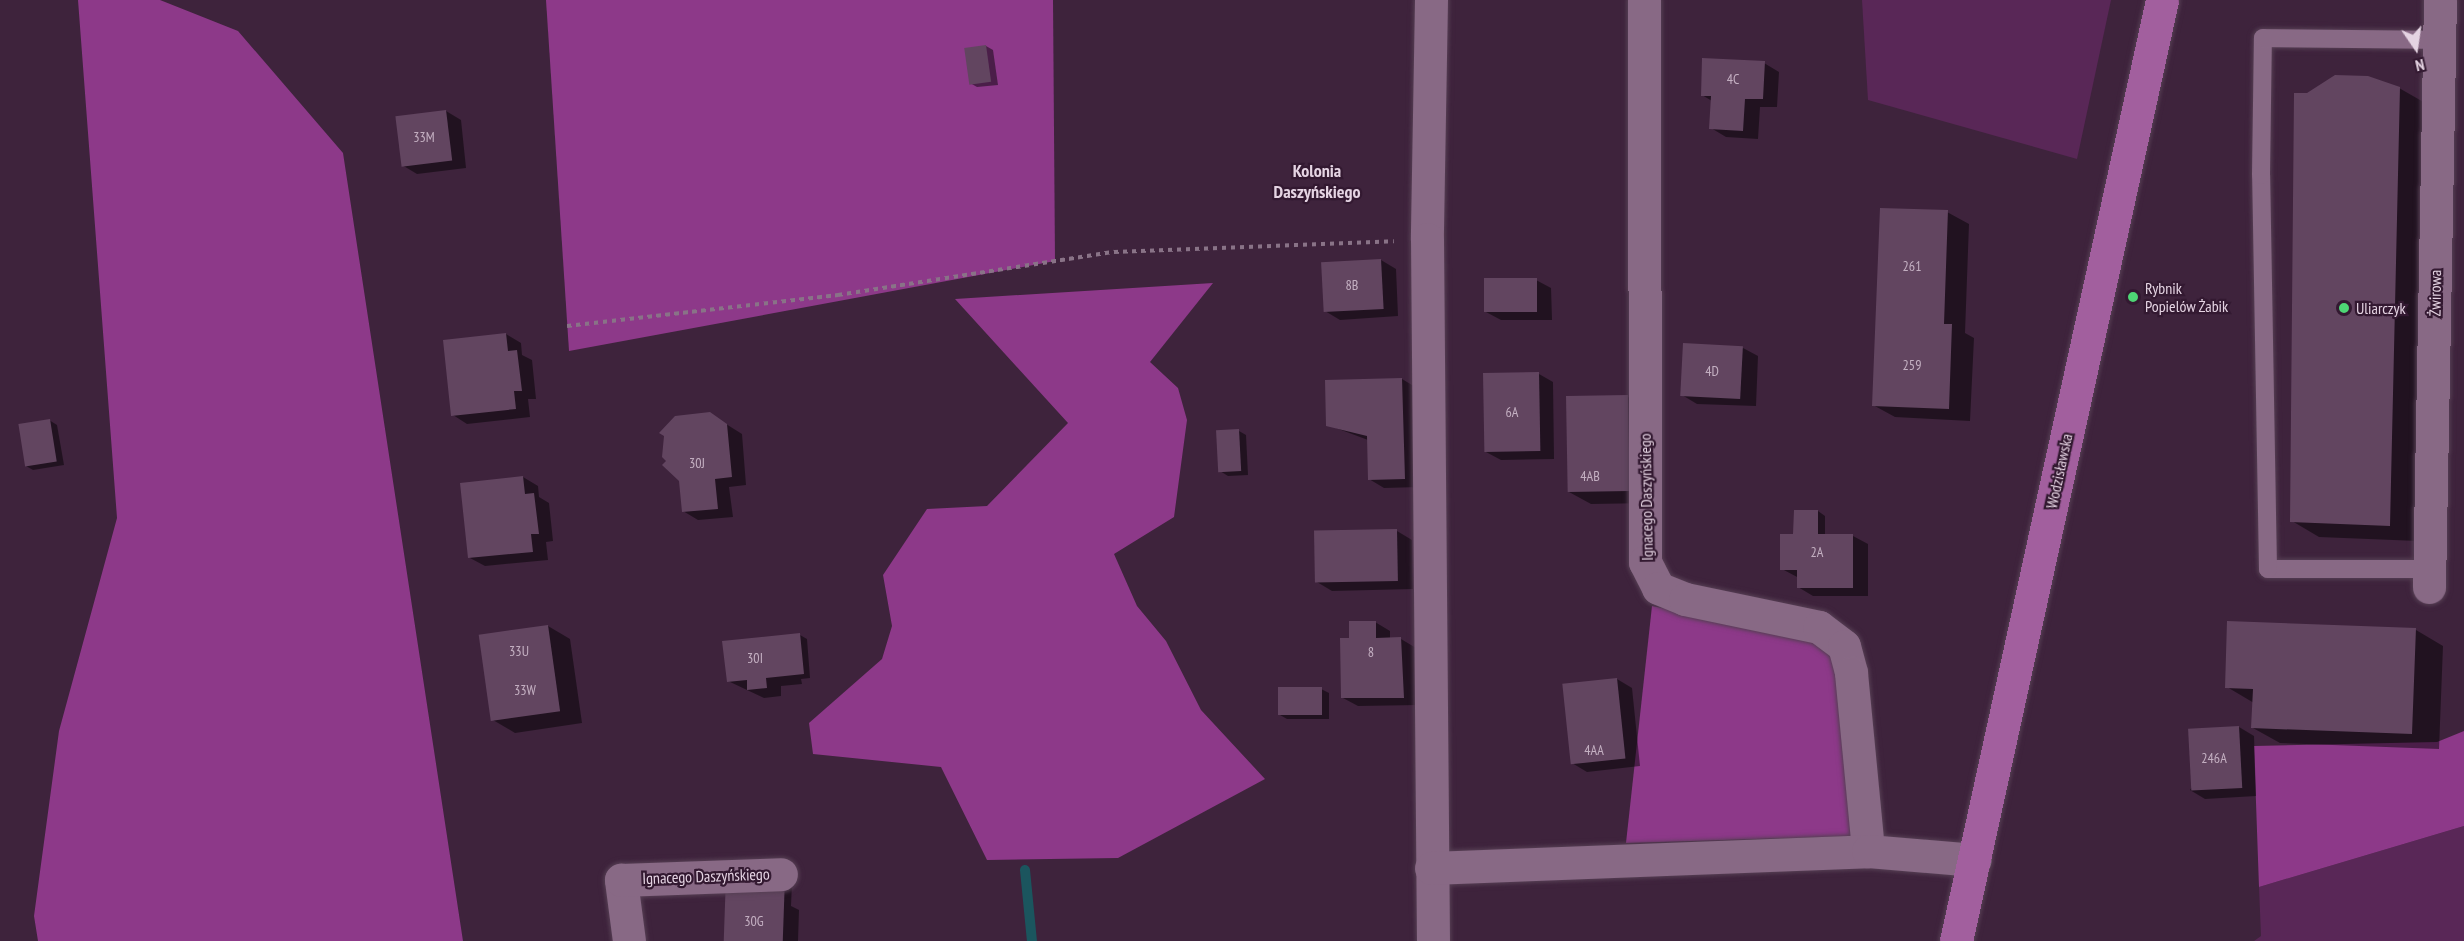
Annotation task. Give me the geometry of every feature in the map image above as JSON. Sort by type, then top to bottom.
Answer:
[{"type":"main road","name":"Wodzisławska","points":[[1956,941],[2162,0]]},
{"type":"street","points":[[1431,0],[1427,239],[1433,941]]},
{"type":"street","name":"Ignacego Daszyńskiego","points":[[1644,0],[1645,562],[1658,588],[1685,599],[1819,627],[1844,646],[1851,673],[1868,851]]},
{"type":"street","name":"Żwirowa","points":[[2429,578],[2440,0]]},
{"type":"street","points":[[1431,868],[1868,851],[1975,860]]},
{"type":"street","name":"Ignacego Daszyńskiego","points":[[629,941],[621,880],[781,874]]},
{"type":"lane","points":[[2429,578],[2268,569],[2261,174],[2263,38],[2440,40]]},
{"type":"path","points":[[567,326],[838,295],[1114,252],[1427,239]]},
{"type":"shaded area","points":[[78,0],[160,0],[238,31],[343,153],[463,941],[38,941],[34,916],[59,731],[117,518]]},
{"type":"shaded area","points":[[546,0],[1053,0],[1055,261],[569,351]]},
{"type":"shaded area","points":[[1862,0],[2111,0],[2077,159],[1868,100]]},
{"type":"shaded area","points":[[1213,283],[1150,362],[1178,388],[1187,420],[1174,517],[1114,554],[1137,606],[1166,641],[1201,710],[1265,779],[1118,858],[987,860],[941,767],[813,754],[809,723],[882,659],[892,626],[883,575],[927,509],[987,506],[1068,423],[955,299]]},
{"type":"shaded area","points":[[1652,606],[1820,640],[1841,661],[1857,836],[1626,843]]},
{"type":"shaded area","points":[[2464,731],[2464,826],[2259,887],[2254,746],[2437,742]]},
{"type":"shaded area","points":[[2464,826],[2464,941],[2254,941],[2261,936],[2259,887]]},
{"type":"building","points":[[986,45],[991,82],[969,85],[964,48]]},
{"type":"building","points":[[1702,58],[1765,61],[1763,99],[1745,99],[1743,131],[1709,129],[1711,96],[1701,96]]},
{"type":"building","name":"Uliarczyk","points":[[2335,75],[2368,76],[2400,87],[2390,526],[2290,522],[2294,93],[2307,93]]},
{"type":"building","points":[[446,110],[452,161],[402,167],[395,116]]},
{"type":"building","points":[[1880,208],[1948,210],[1944,324],[1952,324],[1949,409],[1872,406]]},
{"type":"building","points":[[1381,259],[1384,309],[1324,312],[1321,262]]},
{"type":"building","points":[[1484,278],[1537,278],[1537,312],[1484,312]]},
{"type":"building","points":[[506,333],[508,351],[517,350],[522,391],[514,391],[516,409],[451,416],[443,340]]},
{"type":"building","points":[[1683,343],[1743,346],[1740,399],[1680,396]]},
{"type":"building","points":[[1539,372],[1540,451],[1484,452],[1483,373]]},
{"type":"building","points":[[1402,378],[1405,479],[1368,480],[1367,436],[1326,426],[1325,380]]},
{"type":"building","points":[[1628,395],[1630,491],[1568,492],[1566,396]]},
{"type":"building","points":[[710,412],[727,424],[732,477],[715,479],[718,509],[682,512],[679,481],[662,465],[666,461],[662,457],[664,436],[659,433],[675,416]]},
{"type":"building","points":[[50,419],[57,461],[25,466],[18,424]]},
{"type":"building","points":[[1239,429],[1241,471],[1218,472],[1216,430]]},
{"type":"building","points":[[523,476],[525,494],[534,493],[539,534],[531,534],[533,552],[468,558],[460,483]]},
{"type":"building","points":[[1794,510],[1818,510],[1818,534],[1853,534],[1853,588],[1797,588],[1797,570],[1780,570],[1780,534],[1793,534]]},
{"type":"building","points":[[1397,529],[1398,581],[1315,582],[1314,530]]},
{"type":"building","points":[[1349,621],[1376,621],[1376,638],[1401,637],[1404,698],[1341,698],[1340,638],[1349,638]]},
{"type":"building","points":[[2227,621],[2416,628],[2412,734],[2251,728],[2253,689],[2225,688]]},
{"type":"building","points":[[548,625],[560,711],[491,721],[479,635]]},
{"type":"building","points":[[800,633],[804,674],[766,678],[767,688],[747,690],[747,680],[727,682],[722,641]]},
{"type":"building","points":[[1617,678],[1625,759],[1571,764],[1562,684]]},
{"type":"building","points":[[1278,687],[1322,687],[1322,715],[1278,715]]},
{"type":"building","points":[[2239,726],[2242,788],[2191,791],[2188,729]]},
{"type":"building","points":[[726,876],[785,878],[783,941],[724,941]]},
{"type":"waterway","points":[[1025,870],[1032,941]]},
{"type":"place","name":"Rybnik Popielów Żabik","points":[[2133,297]]},
{"type":"place","name":"Uliarczyk","points":[[2344,308]]},
{"type":"district","name":"Kolonia Daszyńskiego","points":[[1317,182]]}]
